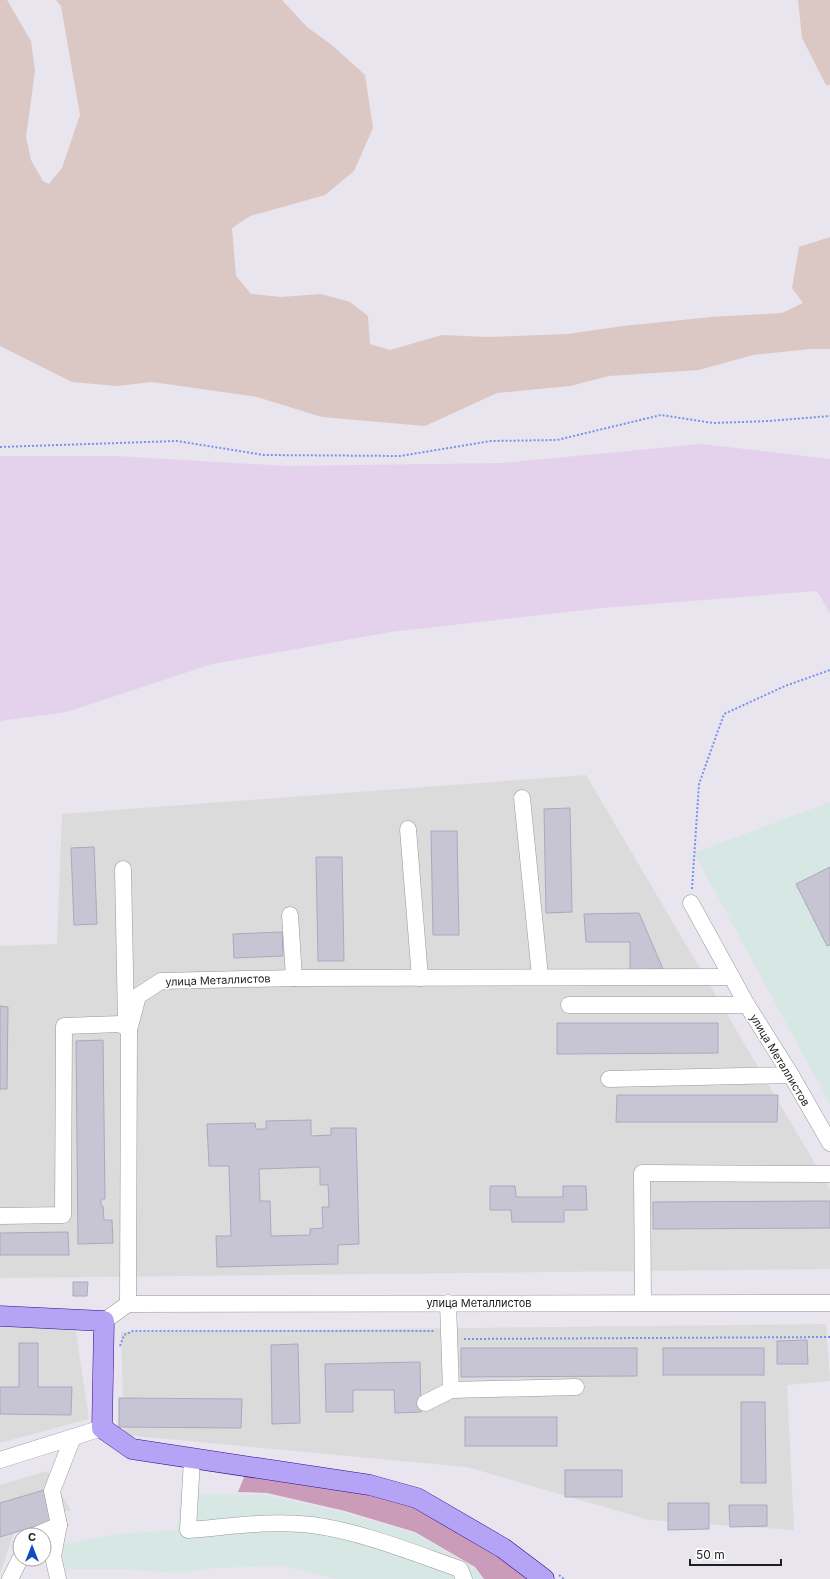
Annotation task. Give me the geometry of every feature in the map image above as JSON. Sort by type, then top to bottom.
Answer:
[{"type":"main road","points":[[0,1316],[104,1321],[102,1428],[132,1449],[370,1485],[417,1498],[551,1577]]},
{"type":"street","points":[[522,798],[540,976]]},
{"type":"street","points":[[408,829],[420,978]]},
{"type":"street","points":[[123,869],[128,1028]]},
{"type":"street","name":"улица Металлистов","points":[[691,903],[747,1005],[791,1075],[830,1143]]},
{"type":"street","points":[[290,915],[294,978]]},
{"type":"street","name":"улица Металлистов","points":[[731,977],[540,976],[294,978],[161,981],[138,996],[128,1028],[128,1304],[448,1302],[830,1303]]},
{"type":"street","points":[[569,1005],[747,1005]]},
{"type":"street","points":[[0,1216],[63,1215],[64,1026],[121,1024],[128,1028]]},
{"type":"street","points":[[609,1079],[791,1075]]},
{"type":"street","points":[[643,1302],[642,1173],[830,1174]]},
{"type":"street","points":[[448,1302],[450,1390]]},
{"type":"street","points":[[104,1321],[128,1304]]},
{"type":"street","points":[[425,1404],[450,1390],[576,1387]]},
{"type":"street","points":[[0,1460],[102,1428]]},
{"type":"street","points":[[58,1579],[53,1556],[59,1525],[52,1491],[73,1437]]},
{"type":"street","points":[[192,1459],[188,1530],[267,1523],[312,1526],[376,1540],[460,1570],[464,1579]]},
{"type":"street","points":[[52,1528],[59,1525]]},
{"type":"street","points":[[10,1579],[16,1567]]},
{"type":"path","points":[[0,446],[177,441],[264,455],[400,456],[491,441],[557,440],[661,415],[713,423],[769,421],[830,416]]},
{"type":"path","points":[[691,903],[699,784],[724,714],[785,686],[830,670]]},
{"type":"path","points":[[117,1352],[124,1335],[133,1331],[437,1330],[450,1339],[830,1337]]},
{"type":"path","points":[[551,1577],[564,1579]]},
{"type":"shaded area","points":[[0,0],[7,0],[31,41],[35,71],[26,137],[31,160],[43,181],[49,184],[62,168],[80,115],[61,6],[56,0],[282,0],[307,27],[333,46],[365,75],[373,128],[354,171],[325,195],[250,216],[232,228],[236,276],[251,294],[281,297],[321,294],[350,302],[368,316],[370,344],[390,350],[442,335],[487,337],[568,334],[623,326],[711,317],[782,313],[803,303],[792,288],[799,247],[830,237],[830,349],[811,349],[753,355],[699,370],[609,376],[570,386],[497,393],[425,426],[322,417],[257,397],[152,382],[117,386],[72,382],[0,346]]},
{"type":"shaded area","points":[[798,0],[830,0],[830,85],[826,85],[802,38]]},
{"type":"shaded area","points":[[701,444],[830,459],[830,613],[817,591],[602,608],[391,632],[212,664],[67,712],[0,721],[0,456],[115,456],[287,466],[503,463]]},
{"type":"shaded area","points":[[586,775],[830,1189],[830,1269],[0,1278],[0,946],[57,944],[62,814]]},
{"type":"shaded area","points":[[830,802],[830,1104],[694,853]]},
{"type":"shaded area","points":[[74,1319],[89,1419],[0,1443],[0,1322]]},
{"type":"shaded area","points":[[826,1324],[830,1381],[787,1385],[794,1530],[649,1520],[467,1467],[124,1435],[121,1332]]},
{"type":"shaded area","points":[[47,1471],[71,1510],[12,1527],[12,1538],[0,1574],[0,1485]]},
{"type":"shaded area","points":[[245,1475],[416,1500],[501,1550],[529,1579],[484,1579],[475,1567],[415,1532],[345,1511],[267,1493],[238,1492]]},
{"type":"shaded area","points":[[181,1494],[266,1495],[345,1513],[415,1533],[474,1568],[483,1579],[337,1579],[283,1566],[214,1568],[176,1573],[124,1569],[63,1569],[62,1545],[116,1534],[177,1530]]},
{"type":"building","points":[[570,808],[572,912],[546,913],[544,809]]},
{"type":"building","points":[[431,831],[457,831],[459,935],[433,935]]},
{"type":"building","points":[[94,847],[97,924],[74,925],[71,848]]},
{"type":"building","points":[[316,857],[342,857],[344,961],[318,961]]},
{"type":"building","points":[[830,867],[830,945],[827,946],[796,884]]},
{"type":"building","points":[[639,913],[663,969],[630,970],[630,942],[586,942],[584,914]]},
{"type":"building","points":[[282,932],[283,956],[234,958],[233,934]]},
{"type":"building","points":[[0,1006],[8,1007],[7,1089],[0,1089]]},
{"type":"building","points":[[557,1023],[718,1023],[718,1053],[557,1054]]},
{"type":"building","points":[[103,1040],[105,1199],[101,1199],[101,1206],[103,1206],[104,1220],[112,1220],[113,1243],[78,1244],[76,1041]]},
{"type":"building","points":[[617,1095],[778,1095],[777,1122],[616,1122]]},
{"type":"building","points":[[311,1120],[311,1136],[331,1135],[331,1128],[356,1128],[359,1244],[338,1245],[338,1264],[217,1267],[216,1236],[231,1236],[229,1166],[209,1166],[207,1124],[255,1123],[256,1129],[266,1129],[266,1121]],"holes":[[[320,1167],[320,1185],[328,1185],[329,1207],[322,1207],[323,1228],[310,1229],[310,1235],[271,1236],[270,1201],[260,1201],[259,1169]]]},
{"type":"building","points":[[490,1186],[515,1186],[516,1197],[563,1197],[563,1186],[586,1186],[587,1210],[564,1210],[564,1222],[512,1222],[511,1210],[490,1210]]},
{"type":"building","points":[[830,1201],[830,1228],[653,1229],[653,1202]]},
{"type":"building","points":[[68,1232],[69,1255],[0,1255],[0,1233]]},
{"type":"building","points":[[73,1282],[88,1282],[87,1296],[73,1296]]},
{"type":"building","points":[[807,1340],[808,1364],[777,1364],[777,1341]]},
{"type":"building","points":[[19,1343],[38,1343],[38,1387],[72,1387],[71,1415],[0,1414],[0,1387],[19,1387]]},
{"type":"building","points":[[298,1344],[300,1423],[272,1424],[271,1345]]},
{"type":"building","points":[[461,1348],[637,1348],[637,1376],[461,1377]]},
{"type":"building","points":[[663,1348],[764,1348],[764,1375],[663,1375]]},
{"type":"building","points":[[420,1362],[421,1412],[395,1413],[394,1390],[353,1390],[353,1412],[326,1412],[325,1364]]},
{"type":"building","points":[[119,1398],[242,1399],[241,1428],[119,1427]]},
{"type":"building","points":[[741,1402],[765,1402],[766,1483],[741,1483]]},
{"type":"building","points":[[465,1417],[557,1417],[557,1446],[465,1446]]},
{"type":"building","points":[[565,1470],[622,1470],[622,1497],[565,1497]]},
{"type":"building","points":[[44,1490],[53,1521],[33,1527],[12,1527],[12,1533],[0,1537],[0,1503]]},
{"type":"building","points":[[668,1503],[709,1503],[709,1529],[668,1530]]},
{"type":"building","points":[[729,1505],[767,1505],[767,1526],[730,1527]]}]
